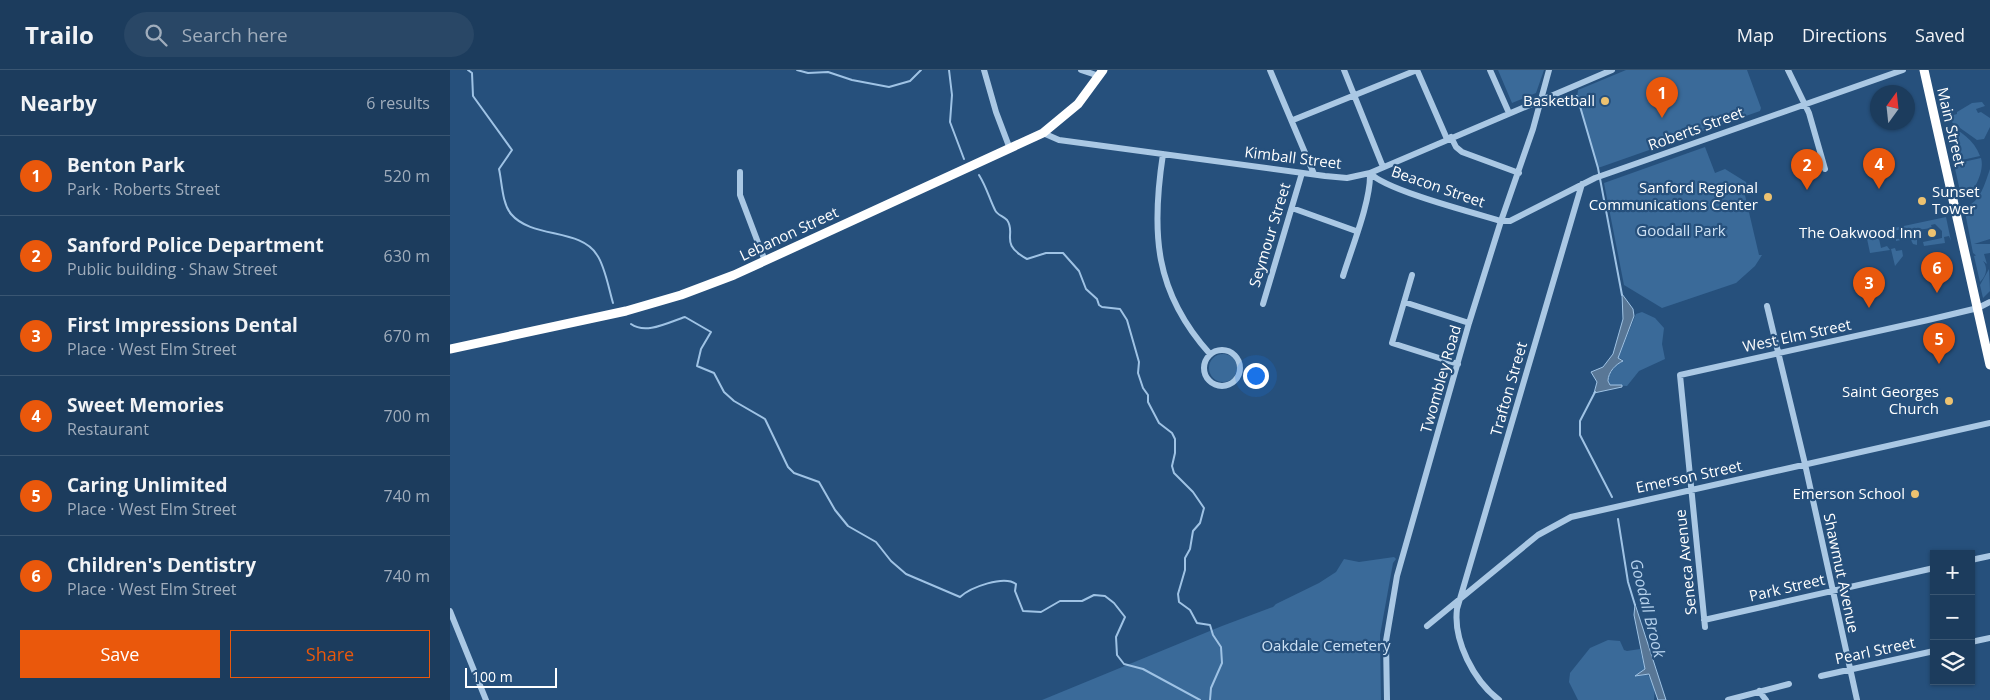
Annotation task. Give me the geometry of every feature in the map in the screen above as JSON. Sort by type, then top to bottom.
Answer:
[{"type":"highway","name":"Main Street","points":[[1924,70],[1990,365]]},
{"type":"highway","name":"Lebanon Street","points":[[450,349],[626,312],[682,294],[765,261],[1043,133],[1078,104],[1101,73]]},
{"type":"street","points":[[984,70],[996,112],[1010,149]]},
{"type":"street","points":[[1081,70],[1101,73]]},
{"type":"street","points":[[1270,70],[1314,174]]},
{"type":"street","points":[[1344,70],[1383,167]]},
{"type":"street","points":[[1292,120],[1417,70],[1449,138],[1456,147],[1462,152],[1519,173]]},
{"type":"street","points":[[1490,70],[1509,113]]},
{"type":"street","name":"Twombley Road","points":[[1387,700],[1386,641],[1394,591],[1469,323],[1501,221],[1519,173],[1549,70]]},
{"type":"street","name":"Kimball Street","points":[[1043,133],[1059,140],[1347,178],[1370,173],[1612,70]]},
{"type":"street","points":[[1788,70],[1812,122],[1825,169]]},
{"type":"street","name":"Roberts Street","points":[[1501,221],[1519,218],[1582,184],[1605,174],[1903,70]]},
{"type":"street","points":[[1163,154],[1156,206],[1159,253],[1176,305],[1192,332],[1210,354]]},
{"type":"street","points":[[740,172],[740,195],[765,261]]},
{"type":"street","name":"Seymour Street","points":[[1263,304],[1302,172]]},
{"type":"street","points":[[1343,276],[1370,184],[1370,173]]},
{"type":"street","name":"Beacon Street","points":[[1370,173],[1379,181],[1400,189],[1501,221]]},
{"type":"street","name":"Trafton Street","points":[[1499,700],[1480,682],[1465,650],[1456,623],[1459,601],[1582,184]]},
{"type":"street","points":[[1292,208],[1356,231]]},
{"type":"street","points":[[1412,275],[1392,343],[1458,364]]},
{"type":"street","points":[[1404,302],[1469,323]]},
{"type":"street","name":"West Elm Street","points":[[1680,375],[1978,308],[1990,302]]},
{"type":"street","name":"Shawmut Avenue","points":[[1767,306],[1805,464],[1857,700]]},
{"type":"street","points":[[1225,350],[1237,358],[1240,371],[1232,383],[1221,385],[1209,380],[1205,367],[1210,354],[1225,350]]},
{"type":"street","name":"Seneca Avenue","points":[[1680,375],[1705,623]]},
{"type":"street","name":"Emerson Street","points":[[1427,626],[1538,535],[1559,522],[1579,515],[1990,422]]},
{"type":"street","points":[[1975,559],[1990,556]]},
{"type":"street","name":"Park Street","points":[[1705,623],[1833,590],[1930,569]]},
{"type":"street","points":[[450,611],[486,700]]},
{"type":"street","points":[[1975,641],[1990,638]]},
{"type":"street","name":"Pearl Street","points":[[1821,676],[1930,652]]},
{"type":"street","points":[[1728,700],[1789,684]]},
{"type":"street","points":[[1759,691],[1766,700]]},
{"type":"green space","points":[[1498,70],[1544,70],[1536,93],[1512,103]]},
{"type":"green space","points":[[1626,70],[1747,70],[1761,108],[1760,111],[1598,168],[1577,99],[1578,90]]},
{"type":"green space","points":[[1982,102],[1985,106],[1976,109],[1978,113],[1981,112],[1990,118],[1990,127],[1984,139],[1977,140],[1946,118],[1949,112],[1950,116],[1957,114],[1957,112],[1972,103]]},
{"type":"green space","points":[[1946,125],[1966,136],[1980,156],[1953,162]]},
{"type":"green space","name":"Goodall Park","points":[[1705,147],[1715,173],[1725,169],[1746,182],[1748,190],[1744,191],[1759,255],[1762,255],[1755,266],[1736,283],[1662,308],[1624,285],[1604,183]]},
{"type":"green space","points":[[1981,158],[1982,163],[1978,182],[1971,193],[1962,200],[1954,164]]},
{"type":"green space","points":[[1990,169],[1990,239],[1974,244],[1990,244],[1990,253],[1984,254],[1987,264],[1973,253],[1964,207],[1970,205],[1978,197]]},
{"type":"green space","points":[[1946,217],[1951,241],[1949,236],[1944,237],[1945,243],[1924,246],[1923,242],[1942,238],[1942,231],[1935,224],[1931,225],[1932,228],[1917,230],[1919,238],[1917,239],[1917,245],[1913,244],[1910,238],[1896,241],[1896,239],[1910,237],[1908,228],[1878,234],[1881,248],[1887,246],[1890,250],[1870,253],[1866,234]]},
{"type":"green space","points":[[1895,248],[1896,251],[1902,250],[1903,256],[1895,266],[1891,249]]},
{"type":"green space","points":[[1977,255],[1981,258],[1986,268],[1985,275],[1980,282],[1974,256]]},
{"type":"green space","points":[[1989,269],[1990,291],[1983,298],[1980,285]]},
{"type":"green space","points":[[1642,312],[1655,318],[1664,328],[1662,344],[1665,359],[1639,371],[1627,386],[1610,385],[1608,376],[1618,363],[1623,361],[1618,358],[1636,314]]},
{"type":"green space","points":[[1223,354],[1233,358],[1237,368],[1233,378],[1223,382],[1213,378],[1209,368],[1213,358]]},
{"type":"green space","name":"Oakdale Cemetery","points":[[1394,557],[1396,559],[1393,563],[1380,635],[1381,700],[1042,700],[1273,607],[1336,572],[1344,559],[1359,562]]},
{"type":"green space","points":[[1608,640],[1620,641],[1624,650],[1627,651],[1640,649],[1645,669],[1636,676],[1646,674],[1649,676],[1653,682],[1654,700],[1578,700],[1569,682],[1570,673],[1590,648]]},
{"type":"shaded area","points":[[1622,294],[1633,309],[1634,316],[1618,358],[1623,361],[1609,374],[1608,381],[1610,385],[1622,385],[1622,387],[1594,393],[1597,382],[1591,372],[1603,367],[1613,354],[1623,319]]},
{"type":"shaded area","points":[[1635,604],[1666,700],[1658,700],[1649,674],[1635,676],[1645,669],[1634,615]]},
{"type":"waterway","points":[[468,70],[472,73],[473,96],[512,150],[499,169],[504,198],[511,214],[520,222],[531,227],[580,241],[590,247],[602,265],[613,303]]},
{"type":"waterway","points":[[797,70],[808,73],[828,72],[852,80],[889,87],[910,81],[921,70]]},
{"type":"waterway","points":[[949,70],[952,95],[950,122],[964,159]]},
{"type":"waterway","name":"Goodall Brook","points":[[1577,96],[1598,168],[1622,295]]},
{"type":"waterway","points":[[979,175],[996,212],[1007,220],[1010,225],[1011,243],[1018,253],[1027,259],[1046,253],[1063,253],[1079,271],[1086,289],[1097,299],[1099,305],[1120,309],[1127,320],[1139,362],[1138,373],[1143,388],[1148,395],[1148,402],[1159,423],[1172,433],[1175,439],[1175,453],[1172,466],[1174,473],[1193,492],[1204,508],[1200,523],[1193,531],[1190,549],[1185,558],[1185,570],[1178,594],[1179,602],[1190,610],[1197,623],[1210,625],[1213,635],[1221,647],[1222,663],[1211,688],[1210,700]]},
{"type":"waterway","points":[[631,324],[637,327],[650,328],[685,317],[711,332],[701,349],[697,366],[714,373],[724,392],[734,401],[765,419],[788,467],[794,473],[819,482],[835,510],[848,526],[876,542],[891,561],[906,574],[960,597],[972,589],[988,583],[1011,582],[1016,584],[1015,591],[1023,611],[1041,612],[1060,601],[1082,601],[1094,595],[1105,596],[1114,603],[1125,617],[1116,637],[1117,655],[1124,664],[1143,669],[1200,700]]},
{"type":"waterway","name":"Goodall Brook","points":[[1595,392],[1580,421],[1580,435],[1612,497]]},
{"type":"waterway","name":"Goodall Brook","points":[[1618,519],[1628,582],[1635,605]]},
{"type":"place","name":"Basketball","points":[[1605,101]]},
{"type":"place","name":"Benton Park","points":[[1662,118]]},
{"type":"place","name":"Sweet Memories","points":[[1879,189]]},
{"type":"place","name":"Sanford Police Department","points":[[1807,190]]},
{"type":"place","name":"Sanford Regional Communications Center","points":[[1768,197]]},
{"type":"place","name":"Sunset Tower","points":[[1922,201]]},
{"type":"place","name":"The Oakwood Inn","points":[[1932,233]]},
{"type":"place","name":"Children's Dentistry","points":[[1937,293]]},
{"type":"place","name":"First Impressions Dental","points":[[1869,308]]},
{"type":"place","name":"Caring Unlimited","points":[[1939,364]]},
{"type":"place","name":"Saint Georges Church","points":[[1949,401]]},
{"type":"place","name":"Emerson School","points":[[1915,494]]}]
